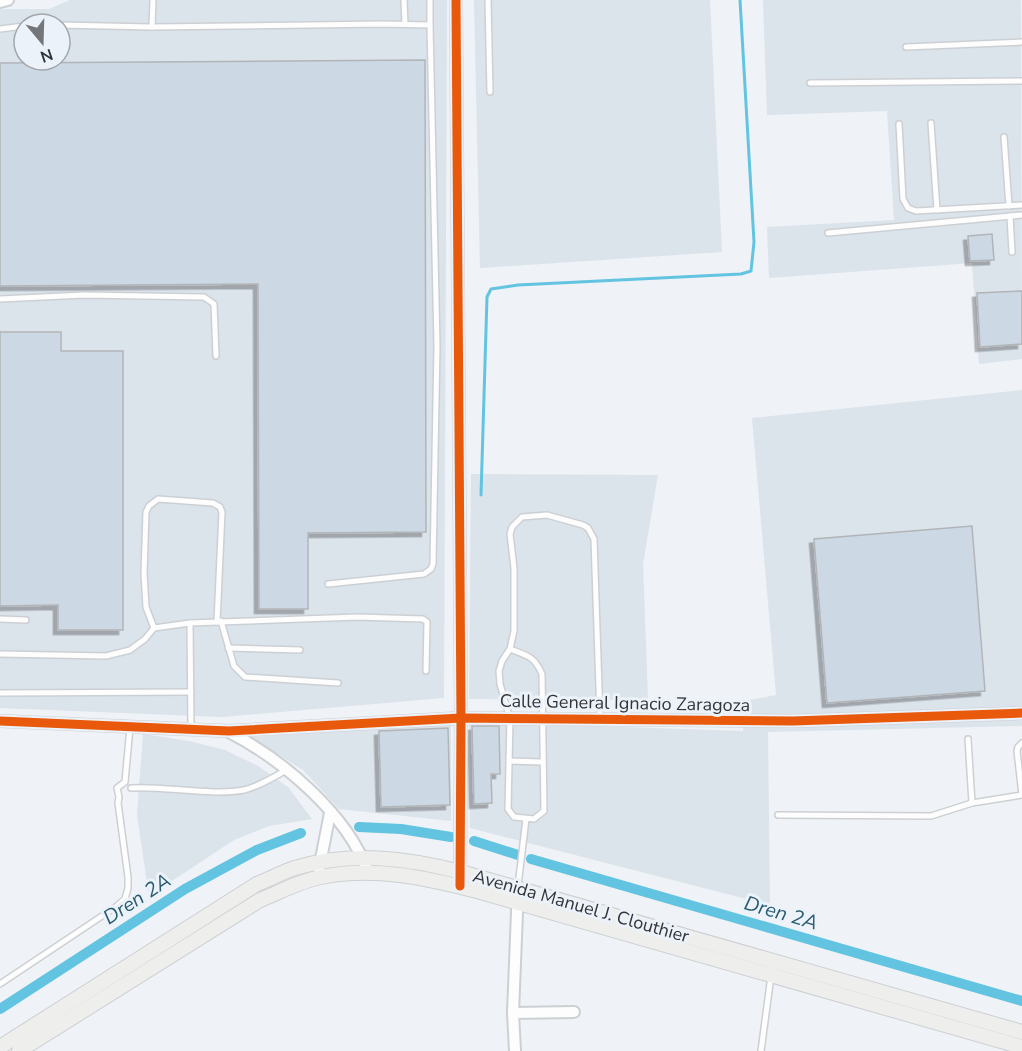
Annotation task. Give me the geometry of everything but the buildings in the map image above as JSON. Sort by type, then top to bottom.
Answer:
[{"type":"main road","name":"Avenida Manuel J. Clouthier","points":[[0,1047],[257,885],[293,868],[320,861],[362,857],[398,860],[460,879],[516,902],[1022,1047]]},
{"type":"main road","name":"Avenida Manuel J. Clouthier","points":[[19,1051],[260,900],[319,877],[368,872],[460,879],[518,887],[1022,1032]]},
{"type":"street","points":[[0,2],[9,0]]},
{"type":"street","points":[[456,0],[460,879]]},
{"type":"street","name":"Calle General Ignacio Zaragoza","points":[[0,721],[229,731],[461,718],[804,721],[1022,713]]},
{"type":"street","points":[[229,731],[257,748],[316,796],[349,834],[368,872]]},
{"type":"street","points":[[319,877],[330,813]]},
{"type":"street","points":[[515,1051],[513,1013],[518,887]]},
{"type":"street","points":[[513,1013],[574,1011]]},
{"type":"lane","points":[[152,27],[153,0]]},
{"type":"lane","points":[[404,0],[405,24]]},
{"type":"lane","points":[[328,584],[424,574],[434,564],[437,346],[430,0]]},
{"type":"lane","points":[[488,0],[490,92]]},
{"type":"lane","points":[[72,25],[430,25]]},
{"type":"lane","points":[[906,47],[1022,42]]},
{"type":"lane","points":[[810,83],[1022,81]]},
{"type":"lane","points":[[931,123],[937,210]]},
{"type":"lane","points":[[899,124],[904,203],[910,210],[1022,205]]},
{"type":"lane","points":[[1004,137],[1009,206]]},
{"type":"lane","points":[[828,233],[1022,215]]},
{"type":"lane","points":[[1010,216],[1012,252]]},
{"type":"lane","points":[[0,299],[84,295],[204,297],[214,304],[216,356]]},
{"type":"lane","points":[[154,628],[146,607],[144,553],[146,513],[149,506],[159,499],[213,503],[220,507],[222,512],[219,622],[234,666],[245,677],[338,683]]},
{"type":"lane","points":[[510,649],[531,657],[537,662],[542,674],[544,811],[537,818],[514,817],[509,811],[510,719],[500,684],[499,671],[510,649],[514,631],[514,568],[510,534],[512,527],[522,517],[547,515],[584,525],[594,539],[600,719]]},
{"type":"lane","points":[[0,654],[106,656],[121,654],[136,646],[154,628],[190,624],[357,617],[423,619],[428,622],[426,671]]},
{"type":"lane","points":[[0,619],[26,620]]},
{"type":"lane","points":[[190,624],[191,730]]},
{"type":"lane","points":[[228,648],[300,650]]},
{"type":"lane","points":[[0,693],[191,692]]},
{"type":"lane","points":[[0,984],[108,914],[124,899],[128,888],[128,877],[117,788],[125,782],[130,727]]},
{"type":"lane","points":[[968,739],[972,803]]},
{"type":"lane","points":[[778,816],[931,816],[972,803],[1022,795],[1017,751],[1022,743]]},
{"type":"lane","points":[[509,761],[543,762]]},
{"type":"lane","points":[[131,788],[152,787],[228,792],[256,786],[286,770]]},
{"type":"lane","points":[[518,887],[526,819]]},
{"type":"lane","points":[[761,1051],[770,975],[774,960]]},
{"type":"shaded area","points":[[70,0],[447,0],[444,698],[222,717],[0,708],[0,9],[49,9]]},
{"type":"shaded area","points":[[474,0],[710,0],[722,252],[480,268]]},
{"type":"shaded area","points":[[763,0],[1021,0],[1022,359],[979,364],[972,263],[769,278],[767,227],[894,220],[887,111],[767,115]]},
{"type":"shaded area","points":[[1022,390],[1022,726],[768,732],[770,905],[470,828],[469,722],[743,731],[745,701],[776,695],[752,418]]},
{"type":"shaded area","points":[[471,474],[658,475],[643,564],[648,700],[469,699]]},
{"type":"shaded area","points":[[451,724],[451,821],[339,809],[303,770],[250,737]]},
{"type":"shaded area","points":[[143,734],[189,741],[225,750],[258,766],[288,787],[312,819],[269,826],[234,840],[149,896],[137,815]]},
{"type":"waterway","points":[[481,495],[487,297],[491,289],[518,285],[741,274],[751,271],[754,242],[740,0]]},
{"type":"waterway","name":"Dren 2A","points":[[359,827],[401,829],[451,837]]},
{"type":"waterway","name":"Dren 2A","points":[[0,1009],[185,889],[257,850],[301,833]]},
{"type":"waterway","name":"Dren 2A","points":[[474,841],[518,855]]},
{"type":"waterway","name":"Dren 2A","points":[[531,859],[1022,1001]]},
{"type":"cycle path","points":[[456,0],[460,886]]},
{"type":"cycle path","points":[[0,721],[229,731],[461,718],[793,721],[1022,713]]}]
